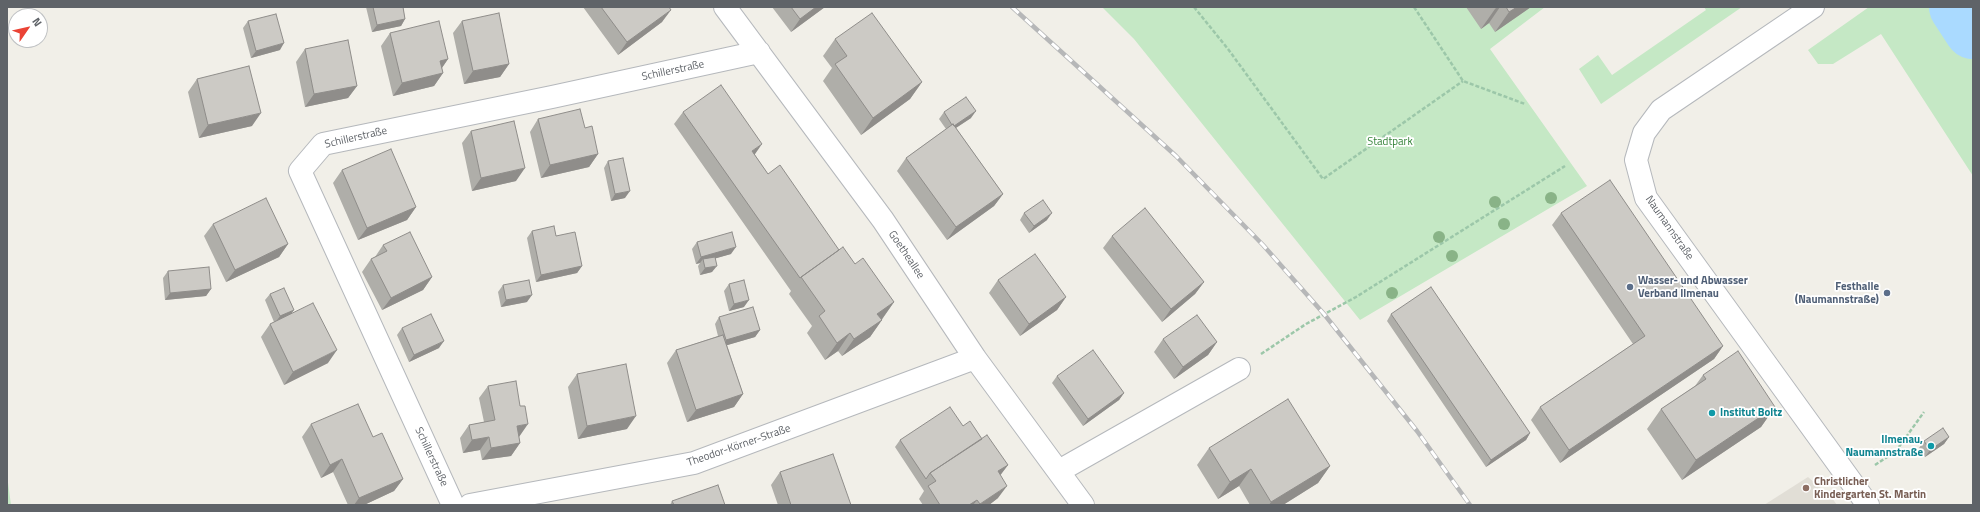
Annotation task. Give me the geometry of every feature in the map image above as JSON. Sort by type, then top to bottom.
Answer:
[{"type":"street","name":"Goetheallee","points":[[725,7],[883,220],[975,358],[1083,505]]},
{"type":"street","name":"Naumannstraße","points":[[1813,7],[1661,110],[1644,133],[1636,160],[1646,198],[1868,505]]},
{"type":"street","name":"Schillerstraße","points":[[453,505],[300,171],[322,144],[552,97],[759,52]]},
{"type":"street","name":"Theodor-Körner-Straße","points":[[470,505],[694,463],[975,358]]},
{"type":"street","points":[[1059,471],[1239,369]]},
{"type":"path","points":[[1194,7],[1228,49],[1323,179],[1463,81]]},
{"type":"path","points":[[1414,7],[1463,81],[1525,104]]},
{"type":"path","points":[[1239,369],[1292,333],[1356,297],[1565,166]]},
{"type":"path","points":[[1852,483],[1896,451],[1924,412]]},
{"type":"shaded area","name":"Christlicher Kindergarten St. Martin","points":[[1808,477],[1832,498],[1837,505],[1764,505]]},
{"type":"green space","name":"Stadtpark","points":[[1102,7],[1545,7],[1490,49],[1587,186],[1360,320],[1134,39]]},
{"type":"green space","points":[[1704,7],[1742,7],[1601,104],[1579,69],[1598,55],[1612,75],[1706,10]]},
{"type":"green space","points":[[1869,7],[1973,7],[1973,176],[1881,34],[1833,64],[1818,64],[1808,50]]},
{"type":"green space","points":[[7,475],[11,505],[7,505]]},
{"type":"building","points":[[373,7],[403,7],[405,19],[377,25]]},
{"type":"building","points":[[601,7],[669,7],[671,10],[627,42]]},
{"type":"building","points":[[791,7],[816,7],[800,19]]},
{"type":"building","points":[[1506,7],[1517,7],[1509,12]]},
{"type":"building","points":[[499,13],[509,64],[473,71],[462,21]]},
{"type":"building","points":[[872,13],[922,82],[873,118],[835,64],[847,56],[835,39]]},
{"type":"building","points":[[276,14],[284,43],[256,51],[248,21]]},
{"type":"building","points":[[439,21],[448,59],[440,61],[443,73],[402,83],[390,33]]},
{"type":"building","points":[[348,40],[357,86],[314,94],[305,49]]},
{"type":"building","points":[[249,66],[261,113],[208,125],[197,79]]},
{"type":"building","points":[[721,85],[762,144],[752,151],[768,174],[780,165],[839,250],[800,278],[683,112]]},
{"type":"building","points":[[966,97],[976,111],[954,126],[944,112]]},
{"type":"building","points":[[580,109],[585,128],[592,126],[598,154],[550,165],[538,119]]},
{"type":"building","points":[[514,121],[525,168],[481,178],[471,131]]},
{"type":"building","points":[[953,124],[1003,194],[956,227],[906,158]]},
{"type":"building","points":[[391,149],[416,207],[367,228],[342,170]]},
{"type":"building","points":[[623,158],[630,191],[615,194],[608,161]]},
{"type":"building","name":"Wasser- und Abwasser Verband Ilmenau","points":[[1610,180],[1723,346],[1569,450],[1540,407],[1645,336],[1561,213]]},
{"type":"building","points":[[266,198],[288,244],[235,270],[213,224]]},
{"type":"building","points":[[1043,200],[1052,213],[1034,226],[1024,213]]},
{"type":"building","points":[[1145,208],[1204,282],[1171,309],[1112,236]]},
{"type":"building","points":[[554,226],[556,236],[575,232],[582,266],[541,275],[532,231]]},
{"type":"building","points":[[410,232],[432,277],[391,298],[371,259],[387,251],[383,245]]},
{"type":"building","points":[[732,232],[736,247],[701,257],[697,242]]},
{"type":"building","points":[[843,247],[855,264],[863,258],[894,302],[877,314],[882,320],[854,339],[850,333],[837,343],[819,316],[825,311],[801,277]]},
{"type":"building","points":[[1035,254],[1066,297],[1029,324],[998,280]]},
{"type":"building","points":[[715,257],[717,266],[705,268],[703,259]]},
{"type":"building","points":[[209,267],[211,289],[170,293],[168,271]]},
{"type":"building","points":[[529,280],[532,295],[506,300],[503,285]]},
{"type":"building","points":[[744,280],[749,300],[734,304],[729,284]]},
{"type":"building","points":[[1431,287],[1530,433],[1491,460],[1391,314]]},
{"type":"building","points":[[284,288],[294,310],[280,316],[270,294]]},
{"type":"building","points":[[313,303],[337,350],[293,372],[270,324]]},
{"type":"building","points":[[753,307],[760,330],[726,340],[719,317]]},
{"type":"building","points":[[431,314],[444,341],[414,355],[402,328]]},
{"type":"building","points":[[1197,315],[1217,342],[1183,367],[1163,339]]},
{"type":"building","points":[[723,335],[743,394],[696,410],[676,350]]},
{"type":"building","points":[[1093,350],[1124,393],[1088,419],[1057,376]]},
{"type":"building","name":"Institut Boltz","points":[[1738,351],[1775,407],[1696,460],[1661,409],[1706,379],[1703,375]]},
{"type":"building","points":[[626,364],[636,416],[587,426],[577,374]]},
{"type":"building","points":[[516,381],[520,406],[525,406],[528,424],[517,426],[520,443],[491,448],[489,437],[472,440],[469,425],[495,420],[488,386]]},
{"type":"building","points":[[1288,399],[1330,466],[1271,502],[1251,469],[1230,482],[1209,448]]},
{"type":"building","points":[[358,404],[373,437],[382,433],[403,479],[359,498],[342,459],[330,465],[311,424]]},
{"type":"building","points":[[950,407],[963,426],[970,421],[982,439],[930,473],[926,479],[900,440]]},
{"type":"building","points":[[1943,428],[1949,437],[1930,450],[1924,441]]},
{"type":"building","points":[[987,435],[1008,465],[998,471],[1007,486],[980,504],[977,500],[969,505],[940,505],[928,486],[936,481],[930,473]]},
{"type":"building","points":[[833,454],[851,505],[791,505],[780,472]]},
{"type":"building","points":[[718,485],[725,505],[674,505],[672,501]]},
{"type":"waterway","points":[[1958,7],[1973,30]]},
{"type":"railway","points":[[1012,7],[1176,156],[1263,245],[1324,314],[1417,431],[1470,505]]},
{"type":"place","name":"Wasser- und Abwasser Verband Ilmenau","points":[[1630,287]]},
{"type":"place","name":"Festhalle (Naumannstraße)","points":[[1887,293]]},
{"type":"place","name":"Institut Boltz","points":[[1712,413]]},
{"type":"place","name":"Ilmenau, Naumannstraße","points":[[1931,446]]},
{"type":"place","name":"Christlicher Kindergarten St. Martin","points":[[1806,488]]}]
